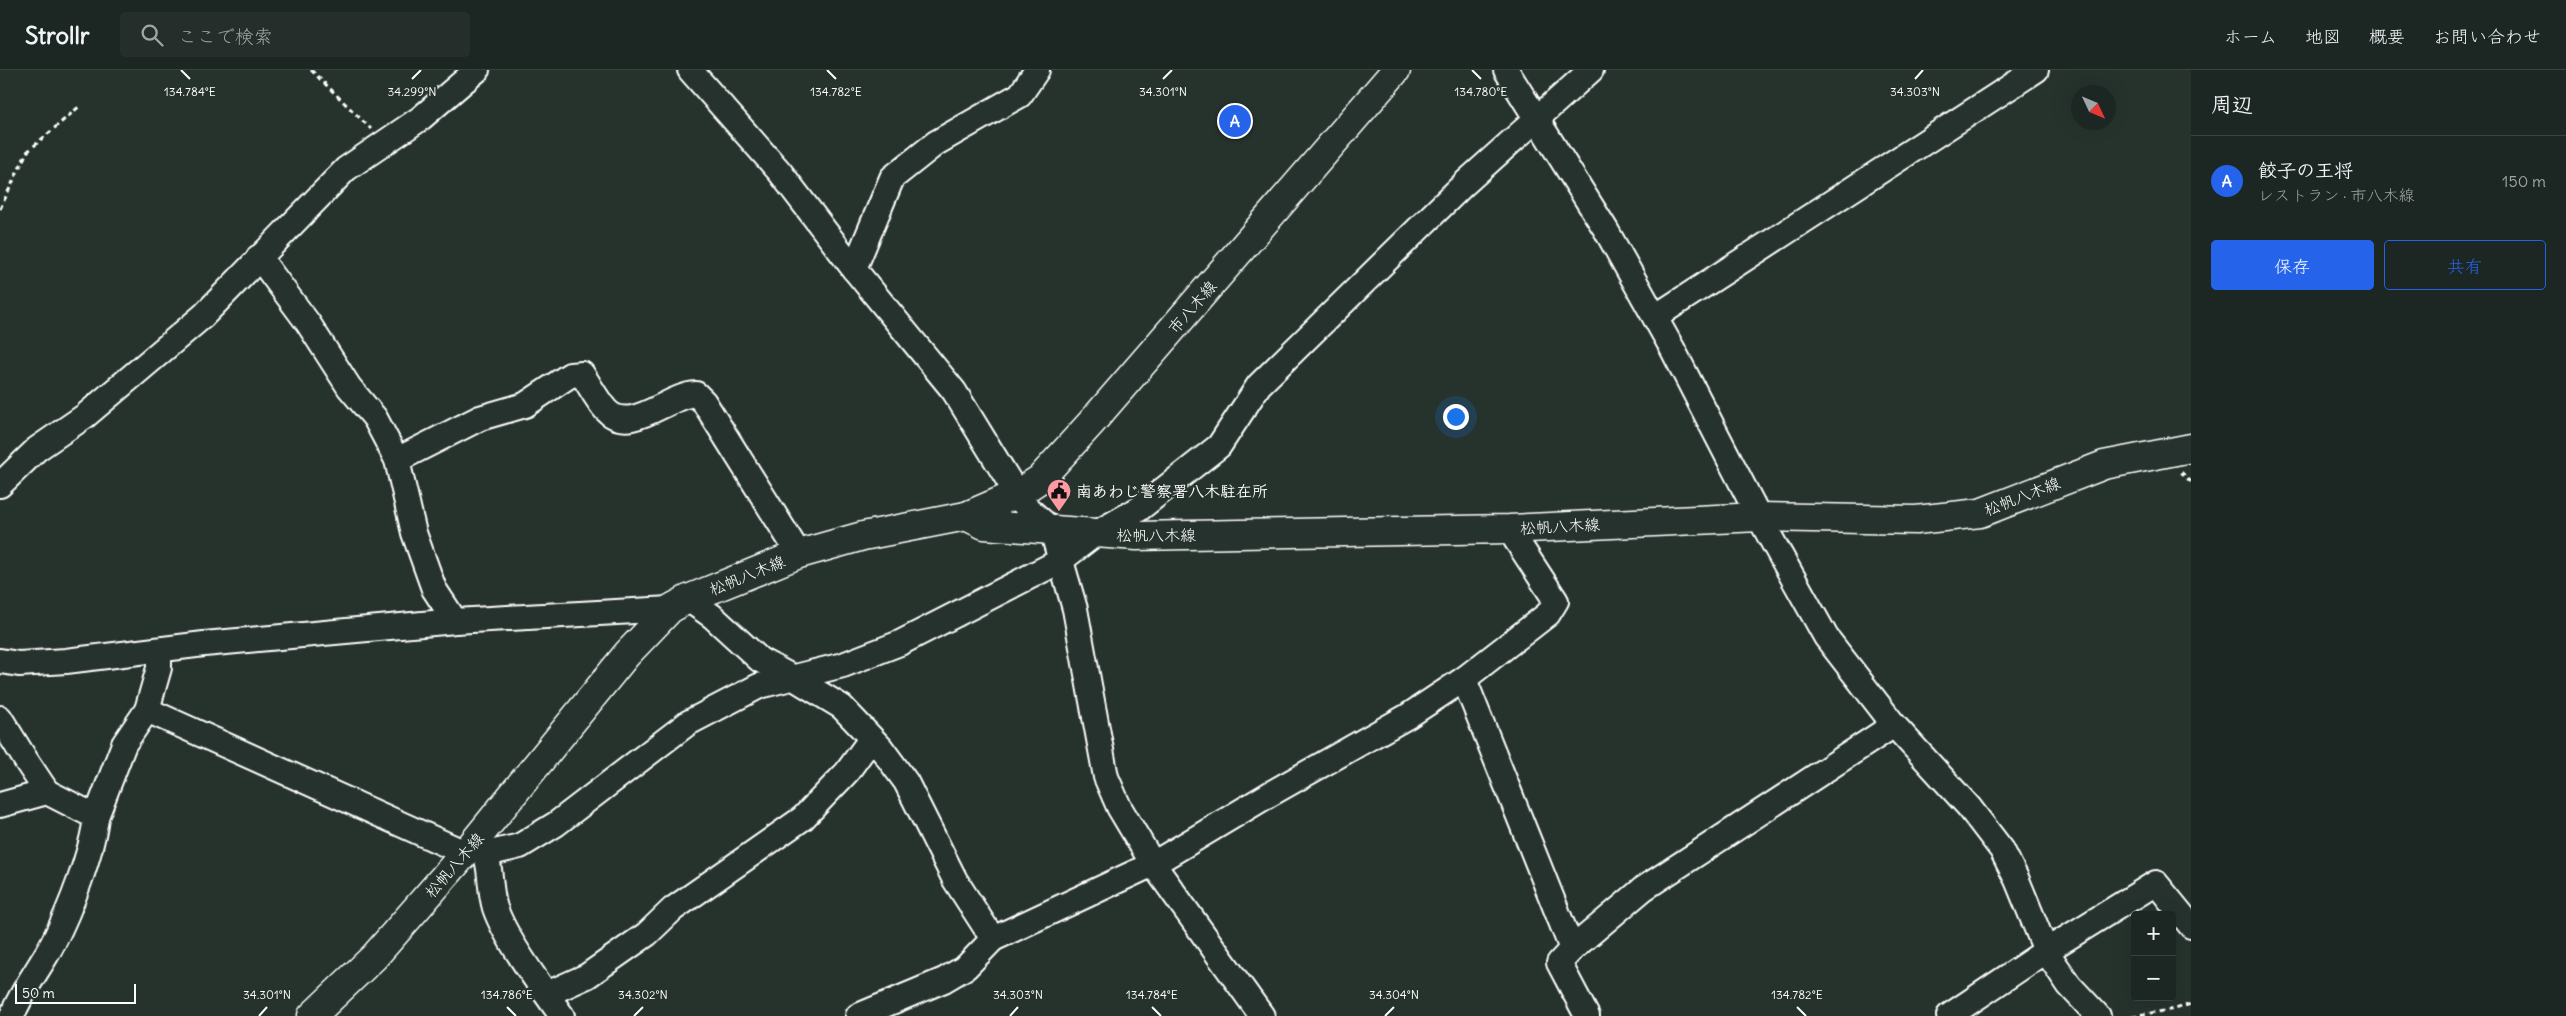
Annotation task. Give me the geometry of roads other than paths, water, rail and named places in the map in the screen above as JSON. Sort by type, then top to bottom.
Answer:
[{"type":"main road","name":"市八木線","points":[[966,516],[1017,494],[1040,479],[1091,423],[1396,70]]},
{"type":"main road","name":"松帆八木線","points":[[312,1016],[374,957],[477,849],[627,654],[679,604],[799,554],[863,536],[966,516],[984,525],[1137,536],[1509,529],[1758,517],[1916,520],[1980,512],[2104,465],[2191,448]]},
{"type":"street","points":[[0,485],[37,449],[85,416],[203,316],[346,169],[421,118],[477,70]]},
{"type":"street","points":[[690,70],[780,172],[854,269],[954,391],[1017,494],[1027,508],[1052,530],[1075,609],[1106,777],[1119,807],[1153,864],[1262,1016]]},
{"type":"street","points":[[854,269],[892,178],[936,143],[1020,95],[1037,70]]},
{"type":"street","points":[[1506,70],[1606,230],[1655,317],[1758,517],[1826,637],[1894,725],[1969,806],[2002,850],[2017,880],[2046,950],[2069,985],[2098,1016]]},
{"type":"street","points":[[147,710],[477,849],[520,846],[556,824],[688,723],[759,686],[843,665],[900,643],[1060,561],[1095,534],[1139,509],[1219,446],[1259,385],[1464,184],[1591,70]]},
{"type":"street","points":[[1655,317],[2036,70]]},
{"type":"street","points":[[259,257],[308,324],[349,387],[375,418],[397,460],[414,533],[434,589],[455,621]]},
{"type":"street","points":[[397,460],[480,418],[525,405],[570,375],[582,374],[606,410],[617,418],[631,420],[686,394],[696,394],[704,402],[799,554]]},
{"type":"street","points":[[2163,454],[2191,436]]},
{"type":"street","points":[[858,1016],[944,980],[966,967],[993,939],[1153,864],[1270,794],[1408,716],[1464,679],[1548,614],[1556,602],[1509,529]]},
{"type":"street","points":[[0,661],[20,664],[66,661],[455,621],[679,604],[712,616],[760,660],[794,678],[842,708],[871,739],[906,782],[954,880],[993,939]]},
{"type":"street","points":[[12,1016],[18,1002],[54,942],[89,850],[96,817],[124,744],[147,710],[159,668],[159,650]]},
{"type":"street","points":[[1464,679],[1572,949]]},
{"type":"street","points":[[0,718],[26,762],[48,792],[96,817]]},
{"type":"street","points":[[1587,1016],[1559,963],[1572,949],[1642,889],[1894,725]]},
{"type":"street","points":[[547,994],[587,976],[647,934],[673,909],[803,818],[847,772],[871,739]]},
{"type":"street","points":[[0,805],[48,792]]},
{"type":"street","points":[[477,849],[495,908],[516,947],[562,1016]]},
{"type":"street","points":[[1949,1016],[2046,950],[2156,883],[2191,926]]},
{"type":"place","name":"餃子の王将","points":[[1235,121]]},
{"type":"place","name":"南あわじ警察署八木駐在所","points":[[1059,512]]}]
